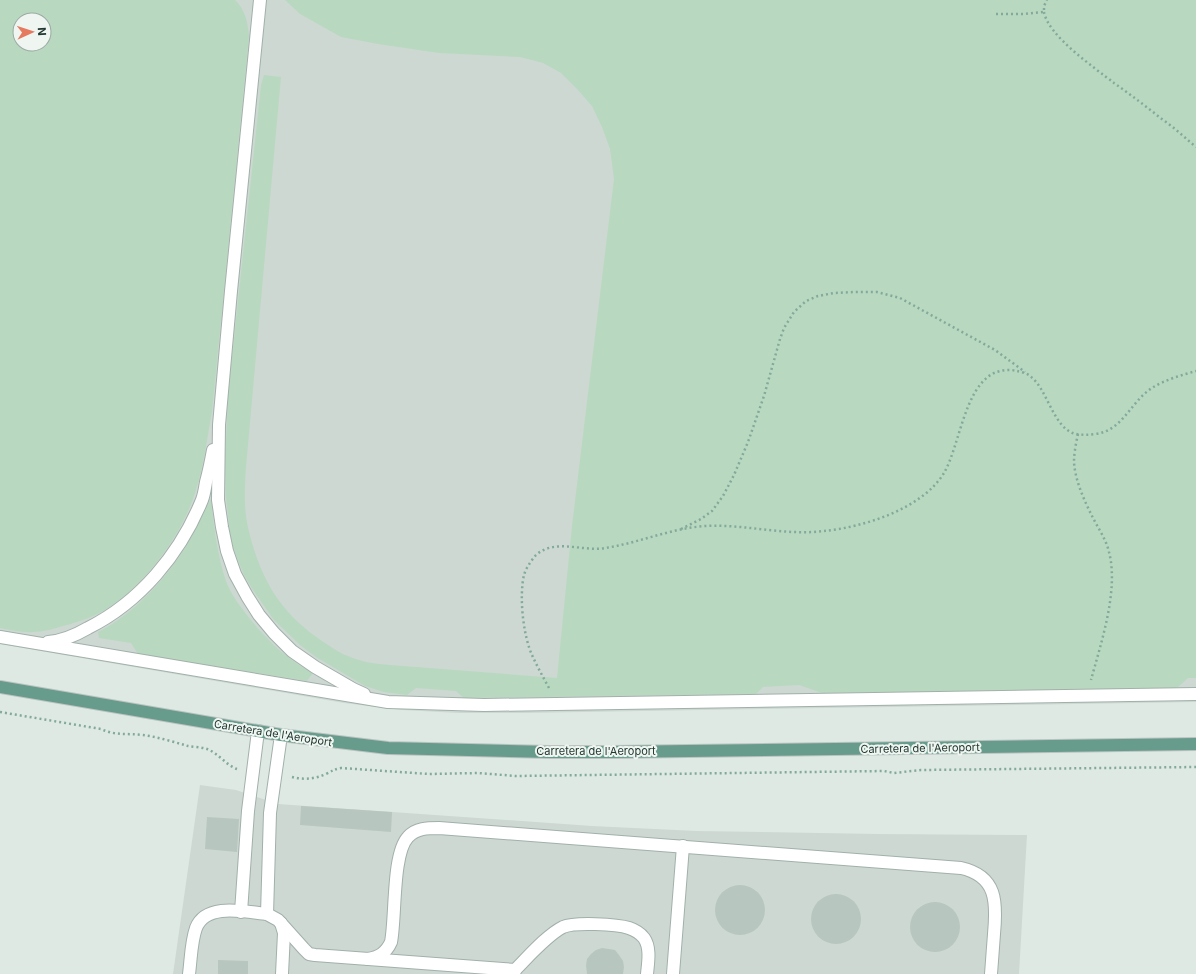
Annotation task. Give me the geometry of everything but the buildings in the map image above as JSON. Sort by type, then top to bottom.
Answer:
[{"type":"main road","name":"Carretera de l'Aeroport","points":[[0,687],[281,735],[388,748],[550,752],[1196,744]]},
{"type":"lane","points":[[260,0],[219,425],[218,500],[222,526],[227,551],[235,574],[247,596],[274,633],[292,651],[315,667],[353,689],[388,702]]},
{"type":"lane","points":[[36,643],[53,642],[65,639],[102,621],[119,610],[156,574],[175,550],[190,526],[203,498],[219,425]]},
{"type":"lane","points":[[0,638],[388,702],[484,705],[1196,694]]},
{"type":"lane","points":[[241,912],[248,811],[258,731]]},
{"type":"lane","points":[[267,914],[270,813],[281,735]]},
{"type":"lane","points":[[368,959],[384,953],[391,942],[399,854],[402,845],[408,837],[419,830],[439,828],[683,846],[961,868],[970,870],[988,882],[994,896],[996,915],[991,974]]},
{"type":"lane","points":[[673,974],[683,846]]},
{"type":"lane","points":[[189,974],[196,929],[206,916],[213,912],[222,910],[267,914],[272,916],[281,923],[309,954],[515,972],[554,933],[566,926],[583,924],[626,927],[638,932],[644,938],[648,954],[647,974]]},
{"type":"lane","points":[[281,923],[284,933],[282,974]]},
{"type":"path","points":[[1047,0],[1044,6],[1045,19],[1060,38],[1086,62],[1165,121],[1196,147]]},
{"type":"path","points":[[996,14],[1044,12]]},
{"type":"path","points":[[679,530],[701,520],[712,511],[723,496],[748,442],[764,396],[784,328],[794,312],[806,301],[818,296],[834,293],[877,292],[900,298],[995,350],[1030,376],[1037,382],[1059,421],[1072,433],[1085,435],[1100,434],[1113,428],[1140,397],[1153,386],[1196,371]]},
{"type":"path","points":[[556,704],[531,653],[524,624],[522,595],[524,575],[530,562],[538,553],[548,548],[562,546],[587,549],[603,548],[679,530],[706,526],[726,526],[803,533],[826,531],[875,520],[912,503],[934,486],[944,472],[951,458],[971,401],[982,383],[995,373],[1003,371],[1015,370],[1030,376]]},
{"type":"path","points":[[1078,434],[1074,461],[1078,480],[1085,500],[1106,541],[1111,564],[1111,594],[1107,617],[1086,695]]},
{"type":"shaded area","points":[[0,0],[1196,0],[1196,702],[523,713],[459,713],[402,710],[344,703],[0,644]]},
{"type":"shaded area","points":[[200,785],[236,790],[278,804],[592,826],[697,831],[1027,835],[1019,974],[173,974]]},
{"type":"green space","points":[[0,0],[235,0],[245,16],[249,36],[212,412],[196,490],[190,506],[173,539],[151,570],[125,596],[106,610],[82,621],[44,631],[16,631],[0,628]]},
{"type":"green space","points":[[285,0],[1196,0],[1196,678],[1188,678],[1177,688],[822,693],[799,685],[763,687],[756,694],[464,698],[456,691],[416,688],[407,695],[384,692],[365,686],[316,657],[300,645],[274,620],[244,575],[231,540],[226,498],[225,462],[228,395],[261,85],[264,75],[281,77],[246,467],[246,519],[257,559],[278,599],[297,621],[322,641],[341,653],[358,660],[385,665],[557,678],[572,526],[614,179],[610,149],[592,106],[561,73],[543,63],[520,57],[439,53],[341,37],[300,14]]},
{"type":"green space","points":[[211,499],[218,551],[230,590],[254,624],[283,654],[313,673],[307,681],[138,654],[131,643],[99,638],[98,632],[137,605],[171,569],[188,543]]}]
